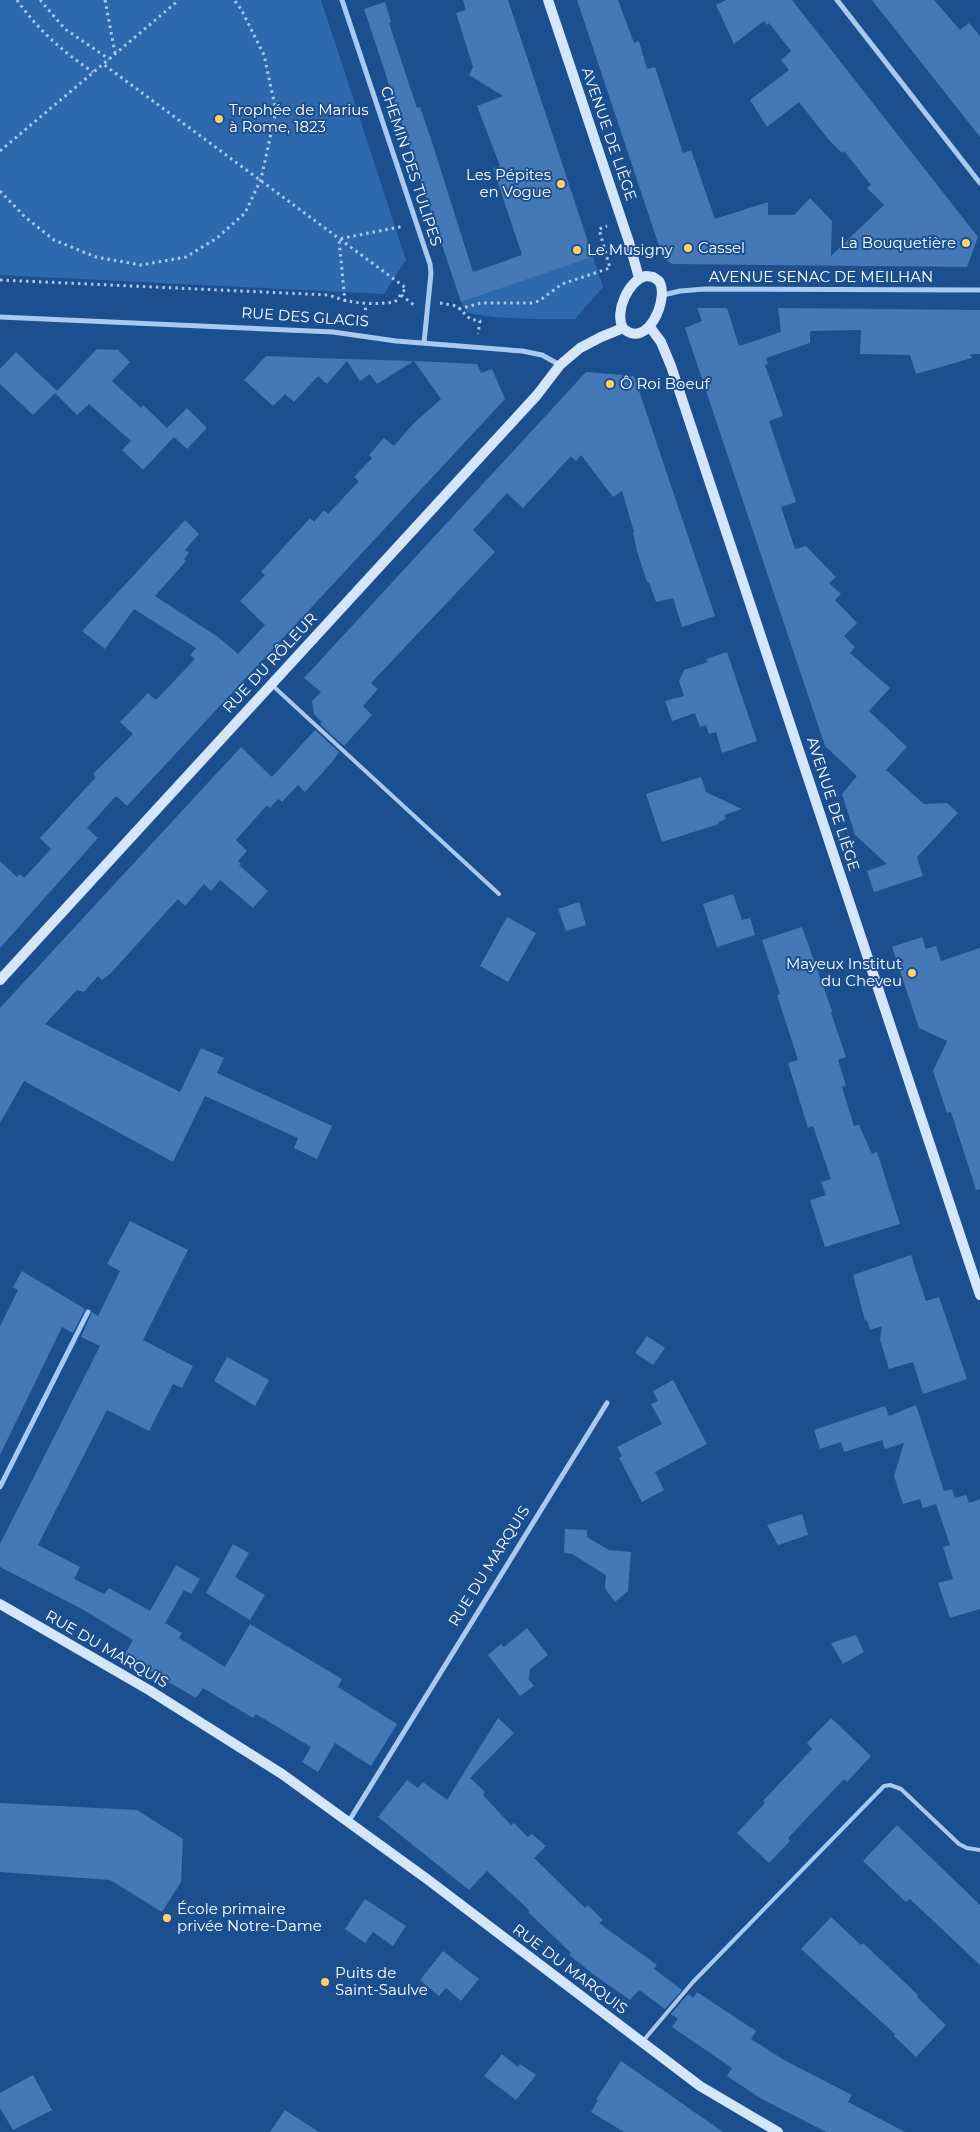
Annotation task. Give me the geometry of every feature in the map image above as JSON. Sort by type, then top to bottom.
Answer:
[{"type":"main road","name":"AVENUE DE LIÈGE","points":[[548,0],[622,221],[638,278]]},
{"type":"main road","points":[[646,276],[656,279],[661,285],[663,295],[650,327],[644,332],[630,333],[623,328],[620,314],[631,286],[638,278],[646,276]]},
{"type":"main road","name":"AVENUE DE LIÈGE","points":[[650,327],[661,342],[671,366],[980,1295]]},
{"type":"main road","points":[[560,365],[587,344],[623,328]]},
{"type":"main road","name":"RUE DU RÔLEUR","points":[[0,980],[537,395],[560,365]]},
{"type":"main road","name":"RUE DU MARQUIS","points":[[0,1604],[149,1690],[241,1747],[349,1821],[708,2092],[778,2132]]},
{"type":"street","name":"CHEMIN DES TULIPES","points":[[342,0],[430,264],[424,344]]},
{"type":"street","points":[[837,0],[980,183]]},
{"type":"street","name":"AVENUE SENAC DE MEILHAN","points":[[663,295],[680,291],[705,289],[980,290]]},
{"type":"street","name":"RUE DES GLACIS","points":[[0,317],[333,332],[424,344],[532,352],[560,365]]},
{"type":"street","points":[[0,1487],[88,1312]]},
{"type":"street","name":"RUE DU MARQUIS","points":[[349,1821],[607,1402]]},
{"type":"lane","points":[[272,684],[499,894]]},
{"type":"lane","points":[[641,2043],[688,1988],[884,1786],[901,1789],[959,1844],[967,1848],[980,1850]]},
{"type":"path","points":[[17,0],[50,38],[67,54],[94,72]]},
{"type":"path","points":[[40,0],[65,29],[109,59]]},
{"type":"path","points":[[105,0],[115,54]]},
{"type":"path","points":[[0,151],[179,0]]},
{"type":"path","points":[[0,191],[25,217],[54,240],[96,257],[142,264],[186,257],[217,238],[245,213],[261,179],[276,111],[264,55],[242,10],[234,0]]},
{"type":"path","points":[[0,280],[329,295],[346,302],[376,305],[395,302],[406,288],[103,64]]},
{"type":"path","points":[[459,309],[481,303],[532,303],[539,301],[562,284],[610,268],[599,229],[622,221]]},
{"type":"path","points":[[339,239],[417,224]]},
{"type":"path","points":[[339,239],[346,302]]},
{"type":"path","points":[[401,295],[414,305],[421,306],[428,300],[457,306],[470,319],[480,321],[477,347]]},
{"type":"path","points":[[364,336],[366,304]]},
{"type":"shaded area","points":[[0,0],[321,0],[406,260],[384,294],[0,275]]},
{"type":"shaded area","points":[[593,257],[603,287],[575,319],[521,319],[480,315],[467,313],[461,302]]},
{"type":"building","points":[[463,0],[508,0],[593,257],[461,302],[364,9],[385,2],[391,22],[389,23],[417,108],[420,107],[431,139],[473,272],[522,255],[493,168],[500,166],[477,106],[503,96],[469,75],[473,67],[456,13],[466,10]]},
{"type":"building","points":[[577,0],[618,0],[634,43],[639,41],[647,69],[655,67],[683,153],[691,150],[715,219],[768,202],[768,215],[794,215],[810,198],[832,221],[831,256],[884,205],[867,188],[871,185],[844,151],[842,153],[828,139],[799,102],[767,127],[750,100],[789,70],[781,60],[791,51],[769,23],[767,25],[764,21],[734,44],[716,5],[726,0],[792,0],[978,237],[967,267],[672,264],[663,258]]},
{"type":"building","points":[[872,0],[934,0],[960,30],[969,23],[980,36],[980,137]]},
{"type":"building","points":[[697,308],[727,308],[739,346],[781,332],[778,308],[980,310],[980,354],[970,354],[972,358],[916,374],[910,355],[860,354],[861,330],[810,331],[810,343],[766,358],[768,364],[765,365],[783,416],[769,421],[796,502],[781,507],[795,549],[806,546],[836,577],[829,583],[841,594],[835,600],[857,623],[844,636],[855,647],[850,653],[890,688],[869,711],[907,747],[886,770],[924,804],[947,803],[958,813],[917,857],[923,876],[874,892],[867,871],[887,864],[855,835],[842,794],[857,776],[825,746],[685,328],[702,321]]},
{"type":"building","points":[[97,349],[118,350],[130,362],[112,381],[141,408],[143,405],[167,428],[187,408],[207,428],[187,449],[174,437],[143,470],[122,450],[131,441],[89,404],[77,415],[55,393],[33,415],[0,384],[0,369],[16,352],[57,391]]},
{"type":"building","points":[[266,356],[414,361],[377,384],[370,374],[360,381],[347,361],[327,384],[318,376],[294,402],[285,394],[273,406],[244,380]]},
{"type":"building","points":[[414,361],[477,364],[481,373],[492,369],[505,399],[127,806],[116,796],[87,828],[98,838],[0,948],[0,861],[17,877],[20,874],[24,878],[51,849],[40,838],[96,777],[93,774],[133,734],[120,722],[148,693],[156,700],[195,659],[190,655],[196,648],[134,609],[105,649],[82,631],[185,520],[199,534],[185,550],[189,553],[184,559],[186,561],[155,596],[218,637],[238,654],[265,625],[240,601],[265,575],[261,572],[310,518],[314,522],[324,510],[328,514],[359,481],[354,477],[372,458],[369,455],[384,438],[394,446],[413,424],[441,399]]},
{"type":"building","points":[[586,372],[634,376],[715,616],[682,627],[673,598],[656,602],[637,551],[634,532],[622,491],[613,497],[581,455],[576,461],[571,456],[523,508],[507,493],[473,530],[495,552],[371,683],[378,689],[363,706],[372,715],[344,746],[320,724],[322,722],[314,714],[312,701],[321,692],[304,678]]},
{"type":"building","points":[[727,652],[757,741],[722,753],[716,732],[709,734],[706,725],[700,727],[695,713],[672,721],[665,701],[684,696],[679,681],[684,670],[708,662],[706,659]]},
{"type":"building","points":[[315,730],[339,752],[332,762],[305,792],[298,785],[282,802],[278,799],[270,808],[267,805],[236,840],[247,851],[238,861],[241,864],[239,865],[268,891],[253,908],[220,880],[211,891],[204,884],[185,906],[178,899],[110,974],[102,980],[98,976],[84,992],[77,990],[45,1024],[180,1092],[201,1048],[224,1058],[217,1073],[332,1126],[317,1159],[294,1148],[298,1138],[205,1096],[173,1162],[24,1081],[0,1123],[0,1008],[241,747],[272,777]]},
{"type":"building","points":[[701,777],[706,792],[742,809],[724,815],[726,819],[718,822],[719,824],[662,842],[646,794]]},
{"type":"building","points":[[733,894],[742,920],[750,918],[755,935],[717,947],[703,904]]},
{"type":"building","points":[[579,902],[586,925],[566,931],[558,909]]},
{"type":"building","points":[[507,917],[536,933],[508,982],[480,966]]},
{"type":"building","points":[[802,927],[846,1057],[838,1060],[846,1085],[842,1087],[854,1126],[859,1125],[872,1154],[877,1152],[900,1224],[825,1247],[810,1200],[826,1195],[821,1182],[831,1179],[813,1126],[808,1128],[788,1063],[798,1060],[777,995],[780,994],[762,940]]},
{"type":"building","points":[[922,937],[926,949],[936,946],[941,961],[980,948],[980,1189],[976,1190],[951,1112],[947,1113],[933,1071],[947,1041],[919,1028],[892,947]]},
{"type":"building","points":[[130,1221],[188,1250],[143,1340],[193,1366],[182,1388],[173,1384],[149,1431],[107,1410],[38,1545],[80,1567],[74,1579],[104,1594],[109,1588],[150,1611],[176,1565],[200,1579],[191,1594],[184,1590],[165,1623],[182,1633],[179,1638],[225,1667],[250,1624],[342,1679],[338,1687],[397,1724],[371,1766],[335,1743],[318,1772],[302,1762],[311,1747],[256,1714],[253,1718],[203,1688],[196,1698],[124,1656],[133,1640],[82,1609],[0,1567],[0,1544],[100,1346],[81,1337],[92,1312],[98,1316],[120,1271],[107,1264]]},
{"type":"building","points":[[911,1255],[926,1301],[939,1297],[967,1379],[923,1394],[913,1362],[889,1369],[880,1340],[882,1326],[870,1330],[867,1320],[865,1321],[853,1275]]},
{"type":"building","points":[[22,1271],[85,1309],[73,1333],[62,1327],[0,1455],[0,1326],[18,1290],[13,1287]]},
{"type":"building","points":[[647,1336],[665,1348],[653,1365],[635,1353]]},
{"type":"building","points":[[227,1357],[269,1380],[255,1406],[214,1381]]},
{"type":"building","points":[[673,1380],[707,1444],[655,1472],[664,1490],[642,1502],[619,1458],[622,1456],[617,1447],[662,1424],[651,1404],[658,1401],[653,1391]]},
{"type":"building","points":[[916,1405],[944,1491],[952,1489],[955,1498],[966,1495],[969,1503],[980,1499],[980,1609],[950,1618],[938,1583],[953,1579],[943,1547],[950,1545],[936,1504],[923,1508],[920,1499],[903,1504],[894,1476],[904,1443],[885,1449],[882,1440],[844,1452],[841,1442],[820,1449],[814,1430],[885,1406],[889,1416]]},
{"type":"building","points":[[802,1514],[808,1535],[778,1545],[767,1525]]},
{"type":"building","points":[[565,1529],[587,1530],[587,1537],[609,1550],[631,1552],[628,1591],[615,1602],[605,1588],[606,1575],[572,1554],[564,1553]]},
{"type":"building","points":[[233,1544],[249,1553],[235,1577],[265,1595],[250,1620],[206,1593]]},
{"type":"building","points":[[527,1628],[548,1655],[530,1669],[528,1678],[534,1686],[520,1696],[488,1655],[501,1644],[504,1647]]},
{"type":"building","points":[[856,1635],[864,1652],[843,1664],[831,1643]]},
{"type":"building","points":[[498,1718],[514,1733],[470,1778],[485,1792],[483,1795],[511,1825],[514,1823],[528,1837],[532,1834],[546,1846],[534,1858],[585,1908],[588,1905],[603,1920],[599,1923],[657,1965],[654,1969],[682,1990],[665,2009],[639,1990],[630,2000],[597,1977],[569,1955],[571,1953],[528,1912],[530,1911],[487,1871],[469,1890],[378,1817],[407,1780],[418,1788],[423,1782],[447,1800]]},
{"type":"building","points":[[831,1718],[871,1756],[847,1782],[844,1779],[788,1838],[790,1841],[769,1863],[737,1833],[765,1803],[763,1801],[812,1749],[807,1743]]},
{"type":"building","points":[[0,1803],[137,1810],[183,1839],[181,1882],[162,1912],[110,1880],[0,1872]]},
{"type":"building","points":[[897,1825],[980,1905],[980,1965],[910,1899],[906,1902],[863,1861]]},
{"type":"building","points":[[365,1899],[406,1926],[393,1946],[373,1932],[365,1943],[345,1929]]},
{"type":"building","points":[[831,1917],[861,1945],[863,1943],[918,1995],[917,1997],[946,2025],[916,2057],[894,2036],[895,2034],[801,1949]]},
{"type":"building","points":[[443,1951],[479,1979],[461,2001],[446,1988],[439,1996],[420,1980]]},
{"type":"building","points":[[697,1992],[756,2031],[751,2039],[784,2060],[852,2095],[848,2102],[905,2132],[826,2132],[760,2098],[727,2076],[732,2068],[672,2027],[678,2019],[671,2014],[688,1994],[693,1998]]},
{"type":"building","points":[[502,2054],[518,2067],[520,2064],[536,2075],[516,2100],[484,2076]]},
{"type":"building","points":[[621,2061],[723,2132],[624,2132],[591,2112],[598,2100],[596,2099]]},
{"type":"building","points":[[33,2075],[52,2110],[13,2130],[0,2108],[0,2093]]},
{"type":"building","points":[[285,2110],[319,2132],[270,2132]]},
{"type":"place","name":"Trophée de Marius à Rome, 1823","points":[[219,119]]},
{"type":"place","name":"Les Pépites en Vogue","points":[[561,184]]},
{"type":"place","name":"La Bouquetière","points":[[966,243]]},
{"type":"place","name":"Cassel","points":[[688,248]]},
{"type":"place","name":"Le Musigny","points":[[577,250]]},
{"type":"place","name":"Ô Roi Boeuf","points":[[610,384]]},
{"type":"place","name":"Mayeux Institut du Cheveu","points":[[912,973]]},
{"type":"place","name":"École primaire privée Notre-Dame","points":[[167,1918]]},
{"type":"place","name":"Puits de Saint-Saulve","points":[[325,1982]]}]
